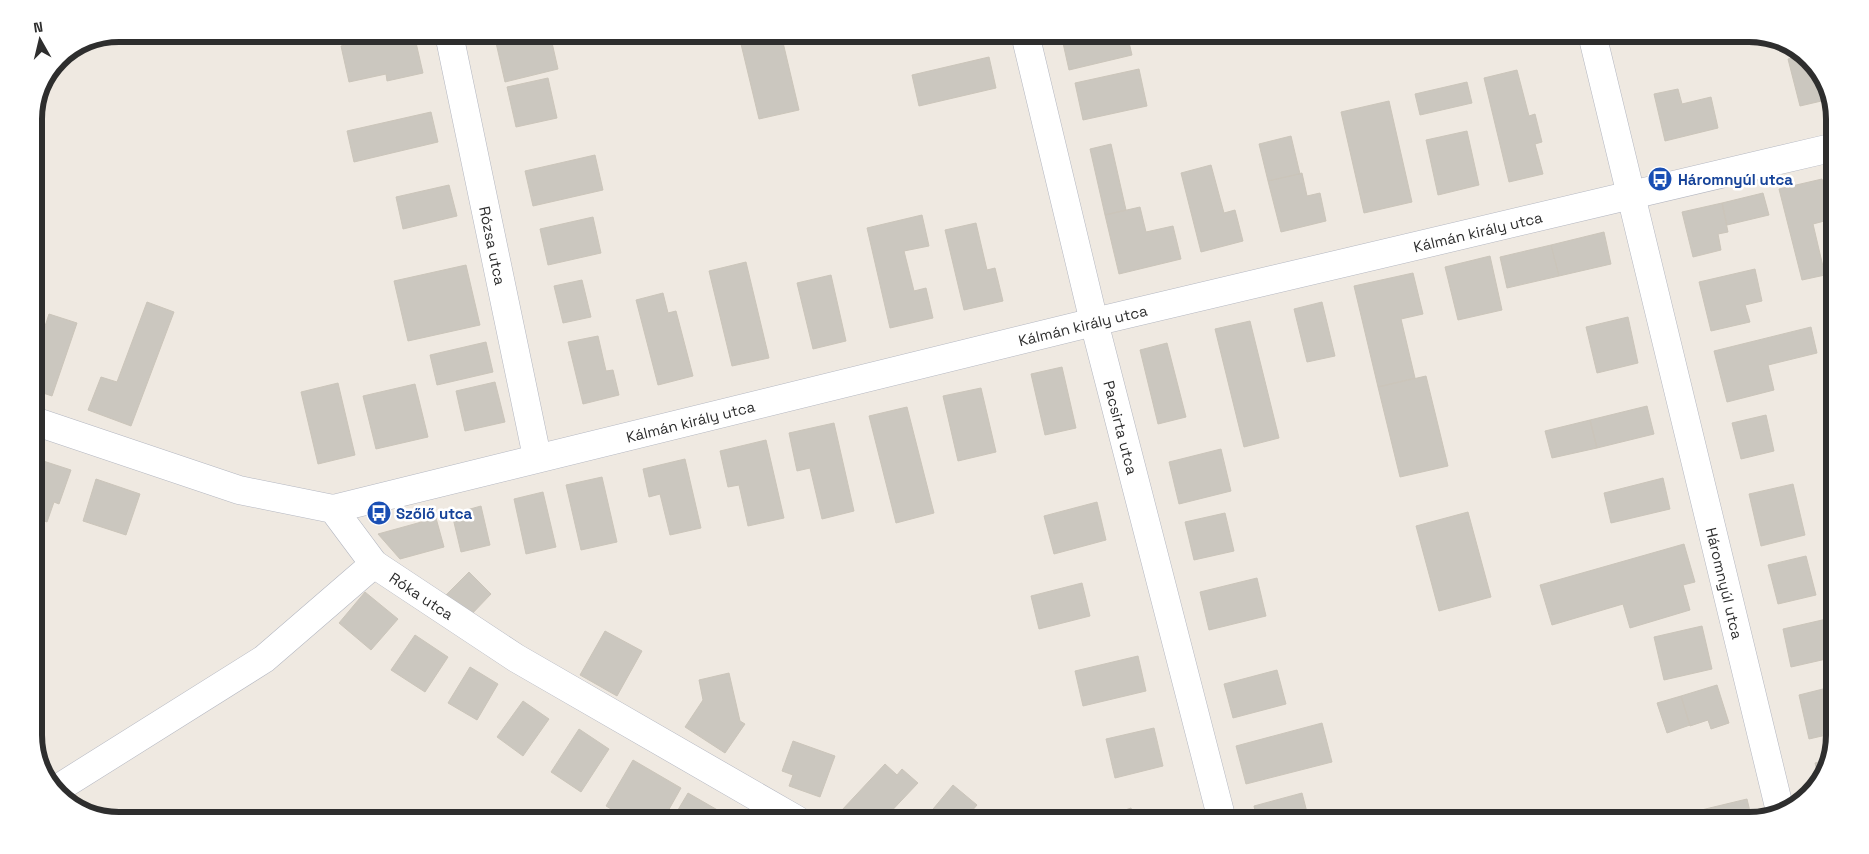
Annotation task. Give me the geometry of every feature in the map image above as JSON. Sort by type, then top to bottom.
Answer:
[{"type":"street","name":"Rózsa utca","points":[[451,42],[538,457]]},
{"type":"street","name":"Pacsirta utca","points":[[1027,42],[1094,322],[1220,812]]},
{"type":"street","name":"Háromnyúl utca","points":[[1594,42],[1779,806]]},
{"type":"street","name":"Kálmán király utca","points":[[333,509],[538,457],[1094,322],[1826,149]]},
{"type":"street","points":[[43,425],[239,490],[333,509]]},
{"type":"street","name":"Róka utca","points":[[333,509],[374,564],[516,658],[783,812]]},
{"type":"street","points":[[63,786],[264,659],[374,564]]},
{"type":"building","points":[[359,42],[416,42],[423,73],[387,81],[386,74],[349,82],[341,46]]},
{"type":"building","points":[[496,42],[552,42],[558,69],[505,82]]},
{"type":"building","points":[[749,42],[783,42],[799,110],[759,119],[741,44]]},
{"type":"building","points":[[1063,42],[1129,42],[1132,55],[1069,70]]},
{"type":"building","points":[[989,57],[996,88],[919,106],[912,75]]},
{"type":"building","points":[[1795,57],[1811,73],[1821,90],[1824,100],[1800,106],[1788,59]]},
{"type":"building","points":[[1139,69],[1147,106],[1083,120],[1075,83]]},
{"type":"building","points":[[1517,70],[1529,116],[1535,114],[1542,142],[1535,144],[1543,174],[1509,182],[1484,78]]},
{"type":"building","points":[[548,78],[557,118],[516,127],[507,87]]},
{"type":"building","points":[[1467,82],[1472,103],[1420,115],[1415,94]]},
{"type":"building","points":[[1678,89],[1682,104],[1711,97],[1718,128],[1665,141],[1654,94]]},
{"type":"building","points":[[1389,101],[1412,202],[1364,213],[1341,112]]},
{"type":"building","points":[[431,112],[438,142],[354,162],[347,131]]},
{"type":"building","points":[[1467,131],[1479,185],[1438,195],[1426,140]]},
{"type":"building","points":[[1291,136],[1300,174],[1268,181],[1259,144]]},
{"type":"building","points":[[1111,144],[1126,210],[1105,215],[1090,149]]},
{"type":"building","points":[[595,155],[603,190],[533,206],[525,171]]},
{"type":"building","points":[[1211,165],[1224,213],[1235,210],[1243,241],[1201,252],[1181,173]]},
{"type":"building","points":[[1302,173],[1307,196],[1320,193],[1326,221],[1281,232],[1268,181]]},
{"type":"building","points":[[1822,179],[1826,195],[1826,221],[1813,224],[1825,275],[1802,280],[1779,189]]},
{"type":"building","points":[[449,185],[457,216],[403,229],[396,197]]},
{"type":"building","points":[[1763,193],[1769,215],[1727,225],[1722,203]]},
{"type":"building","points":[[1722,203],[1728,232],[1718,234],[1721,250],[1693,257],[1682,212]]},
{"type":"building","points":[[1140,207],[1146,232],[1173,226],[1181,259],[1119,274],[1105,215]]},
{"type":"building","points":[[922,215],[929,246],[904,251],[914,291],[926,288],[933,318],[890,328],[867,228]]},
{"type":"building","points":[[593,217],[601,253],[548,265],[540,229]]},
{"type":"building","points":[[976,223],[987,270],[995,268],[1003,301],[964,310],[945,230]]},
{"type":"building","points":[[1604,232],[1611,264],[1559,276],[1551,245]]},
{"type":"building","points":[[1551,245],[1559,276],[1507,288],[1500,257]]},
{"type":"building","points":[[1490,256],[1502,310],[1458,320],[1445,267]]},
{"type":"building","points":[[746,262],[769,358],[732,366],[709,271]]},
{"type":"building","points":[[466,265],[480,325],[408,341],[394,281]]},
{"type":"building","points":[[1755,269],[1762,301],[1745,305],[1750,322],[1711,331],[1699,282]]},
{"type":"building","points":[[1413,273],[1423,314],[1401,319],[1415,378],[1378,387],[1354,286]]},
{"type":"building","points":[[831,275],[846,341],[813,349],[797,283]]},
{"type":"building","points":[[582,280],[591,317],[563,323],[554,286]]},
{"type":"building","points":[[663,293],[668,313],[676,311],[693,376],[658,385],[636,300]]},
{"type":"building","points":[[147,302],[174,312],[131,426],[88,410],[101,377],[117,382]]},
{"type":"building","points":[[1322,302],[1335,356],[1307,362],[1294,309]]},
{"type":"building","points":[[49,314],[77,323],[52,396],[43,393],[43,332]]},
{"type":"building","points":[[1628,317],[1638,363],[1597,373],[1586,327]]},
{"type":"building","points":[[1250,321],[1279,438],[1244,447],[1215,329]]},
{"type":"building","points":[[1811,327],[1817,353],[1768,365],[1774,390],[1727,402],[1714,351]]},
{"type":"building","points":[[598,336],[606,371],[613,370],[619,395],[583,404],[568,342]]},
{"type":"building","points":[[486,342],[493,372],[437,385],[430,355]]},
{"type":"building","points":[[1167,343],[1186,417],[1158,424],[1140,350]]},
{"type":"building","points":[[1062,367],[1076,428],[1045,435],[1031,374]]},
{"type":"building","points":[[1426,376],[1448,466],[1400,477],[1378,387]]},
{"type":"building","points":[[495,382],[505,422],[465,431],[456,391]]},
{"type":"building","points":[[338,383],[355,455],[318,464],[301,392]]},
{"type":"building","points":[[415,384],[428,437],[376,449],[363,396]]},
{"type":"building","points":[[981,388],[996,452],[958,461],[943,396]]},
{"type":"building","points":[[1647,406],[1654,434],[1597,448],[1590,420]]},
{"type":"building","points":[[907,407],[934,513],[896,523],[869,416]]},
{"type":"building","points":[[1766,415],[1774,451],[1741,459],[1732,423]]},
{"type":"building","points":[[1590,420],[1597,448],[1552,458],[1545,431]]},
{"type":"building","points":[[834,423],[854,511],[822,519],[810,468],[797,471],[789,433]]},
{"type":"building","points":[[766,440],[784,518],[748,526],[739,485],[728,487],[720,451]]},
{"type":"building","points":[[1221,449],[1231,491],[1179,504],[1169,462]]},
{"type":"building","points":[[685,459],[701,528],[670,535],[660,494],[649,497],[643,469]]},
{"type":"building","points":[[43,461],[71,470],[59,504],[54,502],[47,522],[43,520]]},
{"type":"building","points":[[602,477],[617,542],[581,550],[566,485]]},
{"type":"building","points":[[1663,478],[1670,509],[1611,523],[1604,493]]},
{"type":"building","points":[[96,479],[140,494],[126,535],[83,521]]},
{"type":"building","points":[[1793,484],[1805,535],[1761,546],[1749,494]]},
{"type":"building","points":[[543,492],[556,547],[526,554],[514,499]]},
{"type":"building","points":[[1097,502],[1106,540],[1054,554],[1044,516]]},
{"type":"building","points":[[481,506],[490,545],[461,552],[452,514]]},
{"type":"building","points":[[1468,512],[1491,597],[1439,611],[1416,526]]},
{"type":"building","points":[[1225,513],[1234,551],[1194,560],[1185,522]]},
{"type":"building","points":[[436,518],[444,547],[400,559],[378,534]]},
{"type":"building","points":[[1684,544],[1695,582],[1683,585],[1690,610],[1630,628],[1623,604],[1552,625],[1540,585]]},
{"type":"building","points":[[1806,556],[1816,595],[1778,604],[1768,565]]},
{"type":"building","points":[[469,572],[491,594],[468,618],[445,596]]},
{"type":"building","points":[[1257,578],[1266,616],[1209,630],[1200,592]]},
{"type":"building","points":[[1082,583],[1090,616],[1039,629],[1031,596]]},
{"type":"building","points":[[365,592],[398,619],[371,650],[339,623]]},
{"type":"building","points":[[1826,619],[1826,659],[1791,667],[1783,629]]},
{"type":"building","points":[[1702,626],[1712,669],[1664,680],[1654,637]]},
{"type":"building","points":[[605,631],[642,651],[617,696],[580,675]]},
{"type":"building","points":[[415,635],[448,657],[425,692],[391,670]]},
{"type":"building","points":[[1138,656],[1146,691],[1083,706],[1075,671]]},
{"type":"building","points":[[470,667],[498,684],[477,720],[448,703]]},
{"type":"building","points":[[1277,670],[1286,704],[1233,718],[1224,684]]},
{"type":"building","points":[[729,673],[740,721],[745,724],[725,753],[685,727],[703,700],[699,680]]},
{"type":"building","points":[[1717,685],[1729,723],[1711,729],[1708,720],[1690,726],[1681,696]]},
{"type":"building","points":[[1826,688],[1826,735],[1809,739],[1799,695]]},
{"type":"building","points":[[1681,696],[1690,725],[1667,733],[1657,703]]},
{"type":"building","points":[[523,701],[549,719],[523,756],[497,737]]},
{"type":"building","points":[[1322,723],[1332,762],[1246,784],[1236,746]]},
{"type":"building","points":[[1154,728],[1163,766],[1115,778],[1106,739]]},
{"type":"building","points":[[579,729],[609,749],[581,792],[551,772]]},
{"type":"building","points":[[793,741],[835,756],[820,797],[789,786],[793,775],[782,771]]},
{"type":"building","points":[[633,760],[681,788],[668,812],[616,812],[606,806]]},
{"type":"building","points":[[1822,761],[1817,771],[1815,763]]},
{"type":"building","points":[[885,764],[897,775],[902,769],[918,783],[891,812],[844,812],[842,810]]},
{"type":"building","points":[[953,785],[977,805],[971,812],[931,812]]},
{"type":"building","points":[[688,793],[721,812],[677,812]]},
{"type":"building","points":[[1302,793],[1307,812],[1255,812],[1254,806]]},
{"type":"building","points":[[1747,799],[1750,812],[1750,812],[1693,812]]},
{"type":"building","points":[[1131,808],[1132,812],[1119,812]]},
{"type":"place","name":"Háromnyúl utca","points":[[1660,179]]},
{"type":"place","name":"Szőlő utca","points":[[379,513]]}]
